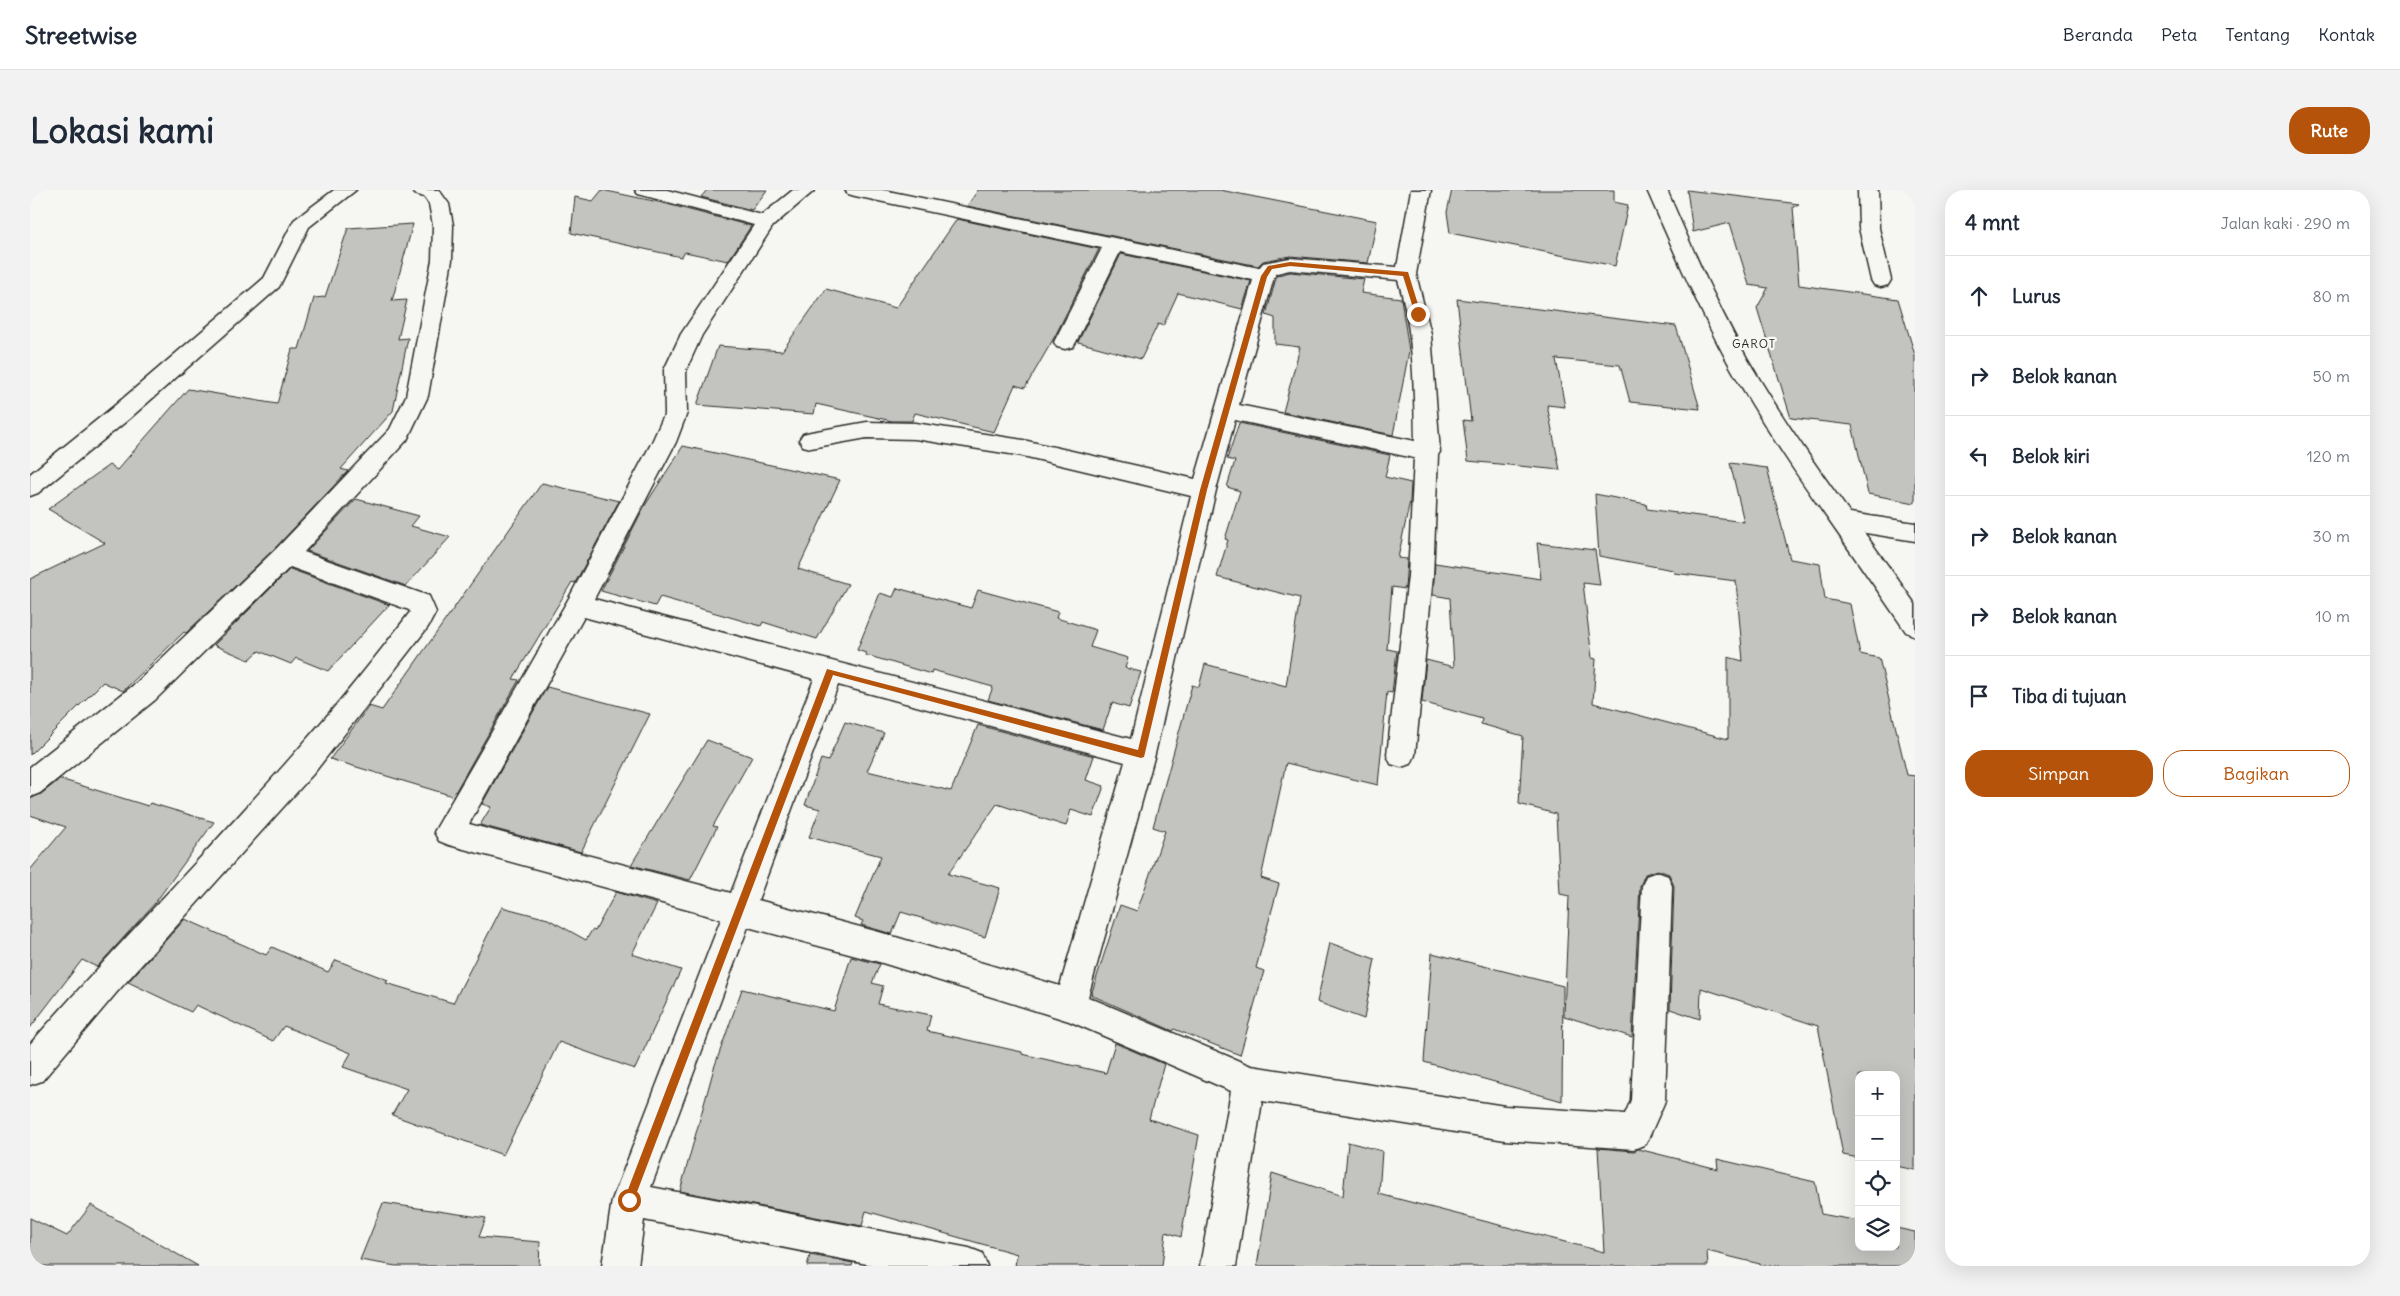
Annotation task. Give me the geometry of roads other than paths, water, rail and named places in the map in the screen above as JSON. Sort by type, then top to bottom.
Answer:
[{"type":"street","points":[[30,487],[121,413],[272,282],[301,224],[346,190]]},
{"type":"street","points":[[30,784],[145,692],[286,555],[399,434],[417,396],[442,260],[443,225],[439,204],[431,193],[422,190]]},
{"type":"street","points":[[645,190],[766,222]]},
{"type":"street","points":[[805,190],[766,222],[692,334],[675,370],[676,413],[664,442],[578,605],[449,832],[879,947],[1070,1006],[1208,1063],[1248,1082],[1505,1123],[1634,1132],[1648,1101],[1658,886]]},
{"type":"street","points":[[855,190],[1264,276]]},
{"type":"street","points":[[1401,755],[1415,638],[1428,452],[1418,314],[1406,274],[1421,190]]},
{"type":"street","points":[[1657,190],[1692,272],[1731,349],[1777,424],[1915,626]]},
{"type":"street","points":[[1868,190],[1869,228],[1881,280]]},
{"type":"street","points":[[1065,342],[1114,244]]},
{"type":"street","points":[[1070,1006],[1141,754],[1204,490],[1264,276],[1270,268],[1290,264],[1406,274]]},
{"type":"street","points":[[1226,410],[1428,452]]},
{"type":"street","points":[[811,440],[867,430],[915,430],[1022,448],[1204,490]]},
{"type":"street","points":[[1844,521],[1915,532]]},
{"type":"street","points":[[30,1069],[112,973],[304,764],[419,620],[423,612],[420,603],[286,555]]},
{"type":"street","points":[[578,605],[1141,754]]},
{"type":"street","points":[[620,1266],[629,1200],[830,671]]},
{"type":"street","points":[[1218,1266],[1248,1082]]},
{"type":"street","points":[[629,1200],[969,1266]]},
{"type":"district","name":"GAROT","points":[[1754,344]]}]
